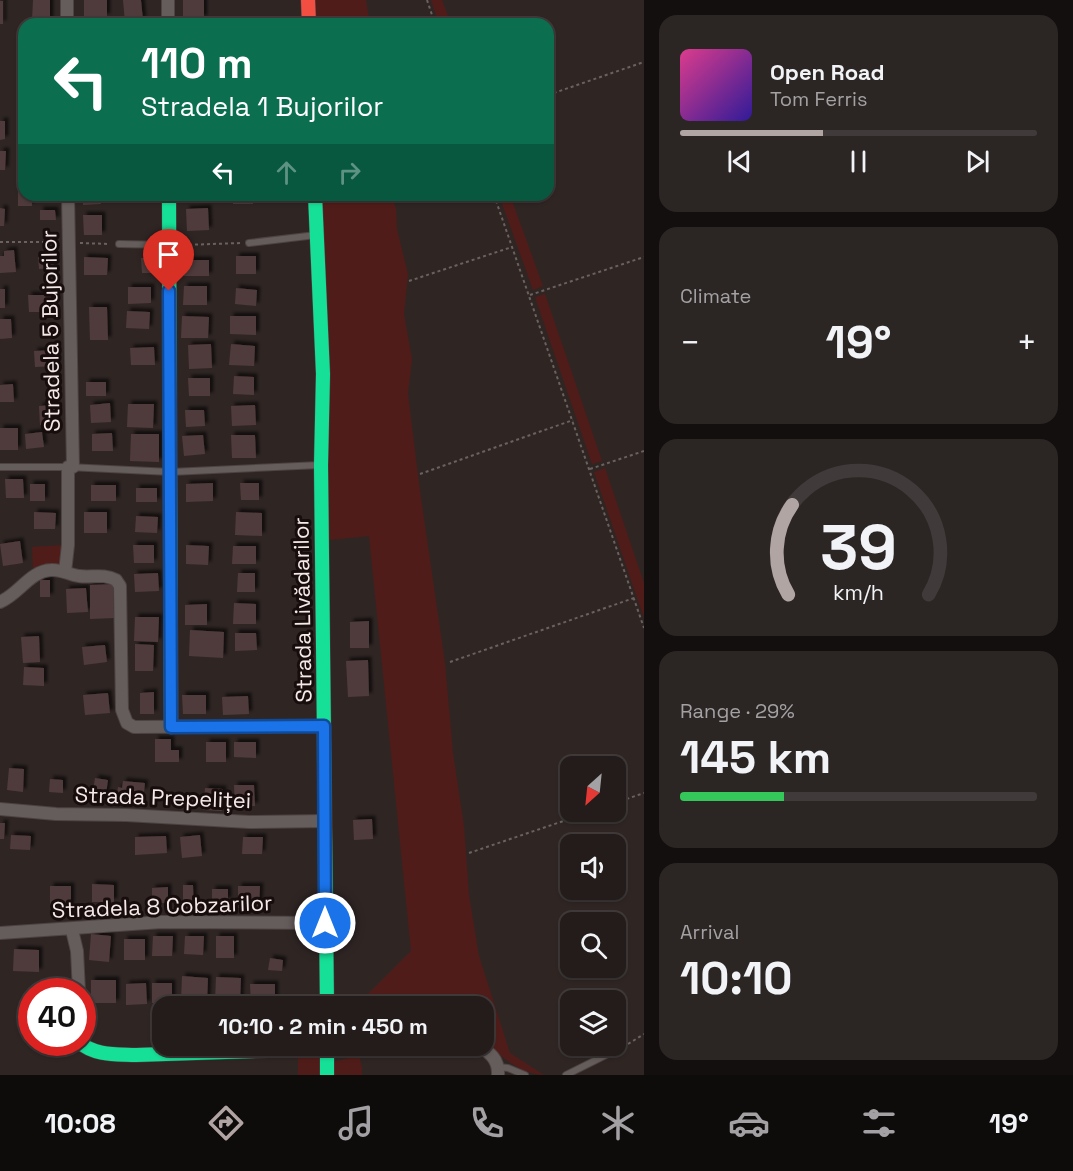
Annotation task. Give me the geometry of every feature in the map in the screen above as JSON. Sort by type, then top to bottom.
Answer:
[{"type":"street","points":[[67,0],[67,18]]},
{"type":"street","points":[[168,0],[168,18]]},
{"type":"street","points":[[308,0],[309,18]]},
{"type":"street","name":"Stradela 5 Bujorilor","points":[[65,572],[71,467],[68,201]]},
{"type":"street","points":[[169,201],[171,727]]},
{"type":"street","name":"Strada Livădarilor","points":[[315,201],[323,374],[321,465],[327,996]]},
{"type":"street","points":[[0,602],[19,591],[40,572],[52,570],[79,576],[100,575],[116,580],[120,586],[123,716],[127,723],[134,727],[324,726]]},
{"type":"street","name":"Strada Prepeliței","points":[[0,809],[56,814],[126,815],[249,822],[325,821]]},
{"type":"street","name":"Stradela 8 Cobzarilor","points":[[0,933],[72,930],[162,922],[325,923]]},
{"type":"street","points":[[72,930],[77,951],[79,978]]},
{"type":"street","points":[[96,1052],[152,1054]]},
{"type":"street","points":[[327,1056],[327,1075]]},
{"type":"street","points":[[492,1056],[498,1071]]},
{"type":"lane","points":[[249,243],[317,235]]},
{"type":"lane","points":[[119,244],[169,245]]},
{"type":"lane","points":[[0,467],[71,467],[171,472],[321,465]]},
{"type":"lane","points":[[566,1075],[604,1056]]},
{"type":"lane","points":[[498,1071],[508,1068],[525,1075]]},
{"type":"path","points":[[427,0],[433,18]]},
{"type":"path","points":[[554,93],[644,62]]},
{"type":"path","points":[[496,201],[644,628]]},
{"type":"path","points":[[169,245],[249,243]]},
{"type":"path","points":[[409,281],[512,247]]},
{"type":"path","points":[[529,295],[644,256]]},
{"type":"path","points":[[420,474],[573,420]]},
{"type":"path","points":[[590,470],[644,451]]},
{"type":"path","points":[[450,662],[634,598]]},
{"type":"path","points":[[626,799],[644,793]]},
{"type":"path","points":[[469,853],[560,822]]},
{"type":"path","points":[[626,1044],[644,1034]]},
{"type":"shaded area","points":[[315,0],[366,0],[369,18],[315,18]]},
{"type":"shaded area","points":[[431,0],[442,0],[449,18],[437,18]]},
{"type":"shaded area","points":[[322,201],[393,201],[396,208],[397,229],[408,274],[404,314],[412,359],[408,394],[445,663],[453,753],[464,826],[469,895],[479,956],[492,996],[366,996],[411,951],[369,536],[329,540]]},
{"type":"shaded area","points":[[501,201],[512,201],[543,286],[533,290]]},
{"type":"shaded area","points":[[545,294],[602,461],[592,464],[535,297]]},
{"type":"shaded area","points":[[605,468],[644,583],[644,618],[594,472]]},
{"type":"shaded area","points":[[63,545],[62,560],[59,565],[33,568],[32,547]]},
{"type":"shaded area","points":[[494,1003],[510,1053],[544,1075],[527,1072],[494,1050]]},
{"type":"shaded area","points":[[298,1056],[322,1056],[321,1075],[298,1075]]},
{"type":"shaded area","points":[[359,1056],[362,1075],[331,1075],[331,1068],[336,1061]]},
{"type":"building","points":[[33,0],[50,0],[50,18],[32,18]]},
{"type":"building","points":[[84,0],[107,0],[107,17],[84,18]]},
{"type":"building","points":[[123,0],[141,0],[143,18],[125,18]]},
{"type":"building","points":[[183,0],[204,0],[204,18],[183,18]]},
{"type":"building","points":[[0,1],[3,1],[3,24],[0,24]]},
{"type":"building","points":[[0,121],[5,121],[5,139],[0,140]]},
{"type":"building","points":[[0,151],[6,151],[5,170],[0,170]]},
{"type":"building","points":[[18,201],[32,201],[32,206],[18,206]]},
{"type":"building","points":[[83,201],[101,201],[101,204],[83,205]]},
{"type":"building","points":[[233,201],[253,201],[253,204],[233,204]]},
{"type":"building","points":[[0,208],[5,209],[4,226],[0,226]]},
{"type":"building","points":[[208,208],[209,230],[187,231],[186,209]]},
{"type":"building","points":[[40,210],[55,210],[56,220],[40,220]]},
{"type":"building","points":[[83,215],[102,215],[102,235],[84,235]]},
{"type":"building","points":[[14,250],[16,272],[0,273],[0,256],[4,256],[4,251]]},
{"type":"building","points":[[53,256],[54,268],[39,269],[38,257]]},
{"type":"building","points":[[236,256],[256,256],[256,274],[236,274]]},
{"type":"building","points":[[84,257],[108,258],[107,275],[84,275]]},
{"type":"building","points":[[141,258],[157,258],[158,273],[142,273]]},
{"type":"building","points":[[184,260],[209,260],[209,276],[184,276]]},
{"type":"building","points":[[184,286],[207,286],[207,305],[183,305]]},
{"type":"building","points":[[128,287],[151,287],[151,303],[128,304]]},
{"type":"building","points":[[236,288],[257,290],[256,306],[235,304]]},
{"type":"building","points":[[0,289],[5,289],[5,308],[0,308]]},
{"type":"building","points":[[28,295],[51,295],[51,312],[29,312]]},
{"type":"building","points":[[89,307],[107,307],[108,340],[90,340]]},
{"type":"building","points":[[127,311],[150,312],[149,329],[126,328]]},
{"type":"building","points":[[182,316],[209,317],[208,338],[181,338]]},
{"type":"building","points":[[230,316],[256,316],[256,335],[230,334]]},
{"type":"building","points":[[0,319],[11,319],[12,338],[0,339]]},
{"type":"building","points":[[211,344],[212,368],[189,369],[188,345]]},
{"type":"building","points":[[231,344],[255,346],[254,366],[229,365]]},
{"type":"building","points":[[154,347],[155,365],[131,365],[130,348]]},
{"type":"building","points":[[56,350],[56,366],[35,367],[34,351]]},
{"type":"building","points":[[234,376],[254,377],[254,395],[233,394]]},
{"type":"building","points":[[188,378],[210,378],[210,396],[189,396]]},
{"type":"building","points":[[86,382],[106,382],[106,396],[86,396]]},
{"type":"building","points":[[13,384],[14,402],[0,402],[0,385]]},
{"type":"building","points":[[110,403],[111,422],[91,423],[90,405]]},
{"type":"building","points":[[128,404],[154,404],[153,428],[127,427]]},
{"type":"building","points":[[56,405],[57,424],[40,425],[39,406]]},
{"type":"building","points":[[255,405],[256,425],[232,426],[231,406]]},
{"type":"building","points":[[185,410],[204,410],[205,426],[186,427]]},
{"type":"building","points":[[0,428],[18,428],[18,450],[0,450]]},
{"type":"building","points":[[42,432],[44,447],[26,449],[25,434]]},
{"type":"building","points":[[112,433],[113,451],[92,451],[92,434]]},
{"type":"building","points":[[131,434],[159,434],[159,462],[130,461]]},
{"type":"building","points":[[203,435],[205,454],[184,456],[182,436]]},
{"type":"building","points":[[231,435],[255,435],[256,458],[232,458]]},
{"type":"building","points":[[5,479],[23,479],[24,498],[6,498]]},
{"type":"building","points":[[213,483],[213,501],[186,502],[186,484]]},
{"type":"building","points":[[240,483],[259,483],[259,500],[241,500]]},
{"type":"building","points":[[30,484],[45,484],[45,501],[30,501]]},
{"type":"building","points":[[91,485],[116,485],[116,501],[91,501]]},
{"type":"building","points":[[136,488],[157,488],[157,502],[136,502]]},
{"type":"building","points":[[34,512],[56,513],[55,529],[34,529]]},
{"type":"building","points":[[84,512],[107,512],[107,533],[84,533]]},
{"type":"building","points":[[236,512],[262,513],[262,536],[235,535]]},
{"type":"building","points":[[136,516],[158,517],[157,533],[135,532]]},
{"type":"building","points":[[20,541],[23,563],[3,566],[0,544]]},
{"type":"building","points":[[133,545],[154,545],[154,563],[134,563]]},
{"type":"building","points":[[186,545],[209,546],[208,565],[186,564]]},
{"type":"building","points":[[233,546],[256,546],[256,564],[232,564]]},
{"type":"building","points":[[158,573],[159,591],[135,592],[134,574]]},
{"type":"building","points":[[238,573],[255,573],[255,592],[237,592]]},
{"type":"building","points":[[40,580],[50,580],[50,597],[40,597]]},
{"type":"building","points":[[113,584],[114,618],[90,619],[90,585]]},
{"type":"building","points":[[86,588],[88,612],[67,613],[66,589]]},
{"type":"building","points":[[234,603],[256,604],[256,624],[233,624]]},
{"type":"building","points":[[207,604],[207,625],[185,625],[185,605]]},
{"type":"building","points":[[135,617],[159,617],[158,642],[134,641]]},
{"type":"building","points":[[369,621],[369,648],[350,648],[350,622]]},
{"type":"building","points":[[190,630],[224,632],[223,658],[189,656]]},
{"type":"building","points":[[235,633],[256,633],[257,650],[235,651]]},
{"type":"building","points":[[39,636],[40,662],[23,663],[21,637]]},
{"type":"building","points":[[135,644],[154,645],[153,671],[135,671]]},
{"type":"building","points":[[105,645],[107,662],[84,665],[82,647]]},
{"type":"building","points":[[368,660],[369,696],[348,697],[346,661]]},
{"type":"building","points":[[24,667],[44,668],[44,686],[23,685]]},
{"type":"building","points":[[154,692],[154,714],[140,714],[140,693]]},
{"type":"building","points":[[108,693],[110,713],[85,715],[83,695]]},
{"type":"building","points":[[182,695],[206,695],[206,714],[183,714]]},
{"type":"building","points":[[248,696],[249,714],[223,715],[222,697]]},
{"type":"building","points":[[155,739],[171,739],[171,750],[179,750],[179,762],[155,762]]},
{"type":"building","points":[[206,742],[226,742],[226,762],[206,762]]},
{"type":"building","points":[[234,742],[256,742],[256,758],[234,757]]},
{"type":"building","points":[[9,768],[24,769],[23,792],[7,790]]},
{"type":"building","points":[[95,778],[108,780],[105,801],[92,799]]},
{"type":"building","points":[[50,779],[63,780],[63,793],[49,792]]},
{"type":"building","points":[[123,781],[145,783],[144,792],[132,791],[131,797],[117,796],[118,787],[122,788]]},
{"type":"building","points":[[234,785],[254,785],[255,806],[235,807]]},
{"type":"building","points":[[205,788],[223,789],[222,811],[203,810]]},
{"type":"building","points":[[372,819],[373,839],[354,840],[353,820]]},
{"type":"building","points":[[0,823],[5,823],[4,839],[0,839]]},
{"type":"building","points":[[11,835],[31,836],[30,850],[10,849]]},
{"type":"building","points":[[200,835],[202,856],[182,858],[180,837]]},
{"type":"building","points":[[166,836],[167,853],[135,855],[135,837]]},
{"type":"building","points":[[243,837],[263,837],[262,854],[242,854]]},
{"type":"building","points":[[92,884],[114,885],[114,902],[92,902]]},
{"type":"building","points":[[183,885],[193,885],[194,909],[183,909]]},
{"type":"building","points":[[50,886],[71,886],[71,906],[50,906]]},
{"type":"building","points":[[238,886],[260,886],[259,909],[238,908]]},
{"type":"building","points":[[168,887],[168,903],[152,903],[152,888]]},
{"type":"building","points":[[212,889],[228,889],[228,901],[212,901]]},
{"type":"building","points":[[91,934],[111,936],[109,962],[89,960]]},
{"type":"building","points":[[153,936],[173,936],[172,956],[152,956]]},
{"type":"building","points":[[185,936],[204,936],[203,955],[184,954]]},
{"type":"building","points":[[216,936],[234,936],[234,958],[216,958]]},
{"type":"building","points":[[124,939],[145,939],[145,960],[124,960]]},
{"type":"building","points":[[14,949],[39,950],[39,972],[13,971]]},
{"type":"building","points":[[270,958],[283,960],[282,971],[268,970]]},
{"type":"building","points":[[182,976],[208,978],[207,996],[181,996]]},
{"type":"building","points":[[216,977],[241,978],[240,996],[215,996]]},
{"type":"building","points":[[96,980],[116,980],[116,1003],[96,1003]]},
{"type":"building","points":[[146,983],[147,1004],[126,1005],[126,984]]},
{"type":"building","points":[[152,983],[172,983],[172,996],[152,996]]},
{"type":"building","points":[[250,984],[275,984],[275,996],[251,996]]},
{"type":"traffic: fast","points":[[169,201],[171,727]]},
{"type":"traffic: fast","points":[[315,201],[323,374],[321,465],[327,996]]},
{"type":"traffic: fast","points":[[96,1051],[113,1054],[152,1054]]},
{"type":"traffic: fast","points":[[327,1056],[327,1075]]},
{"type":"traffic: jam","points":[[308,0],[309,18]]},
{"type":"route","points":[[169,291],[171,727],[324,726],[325,923]]}]
